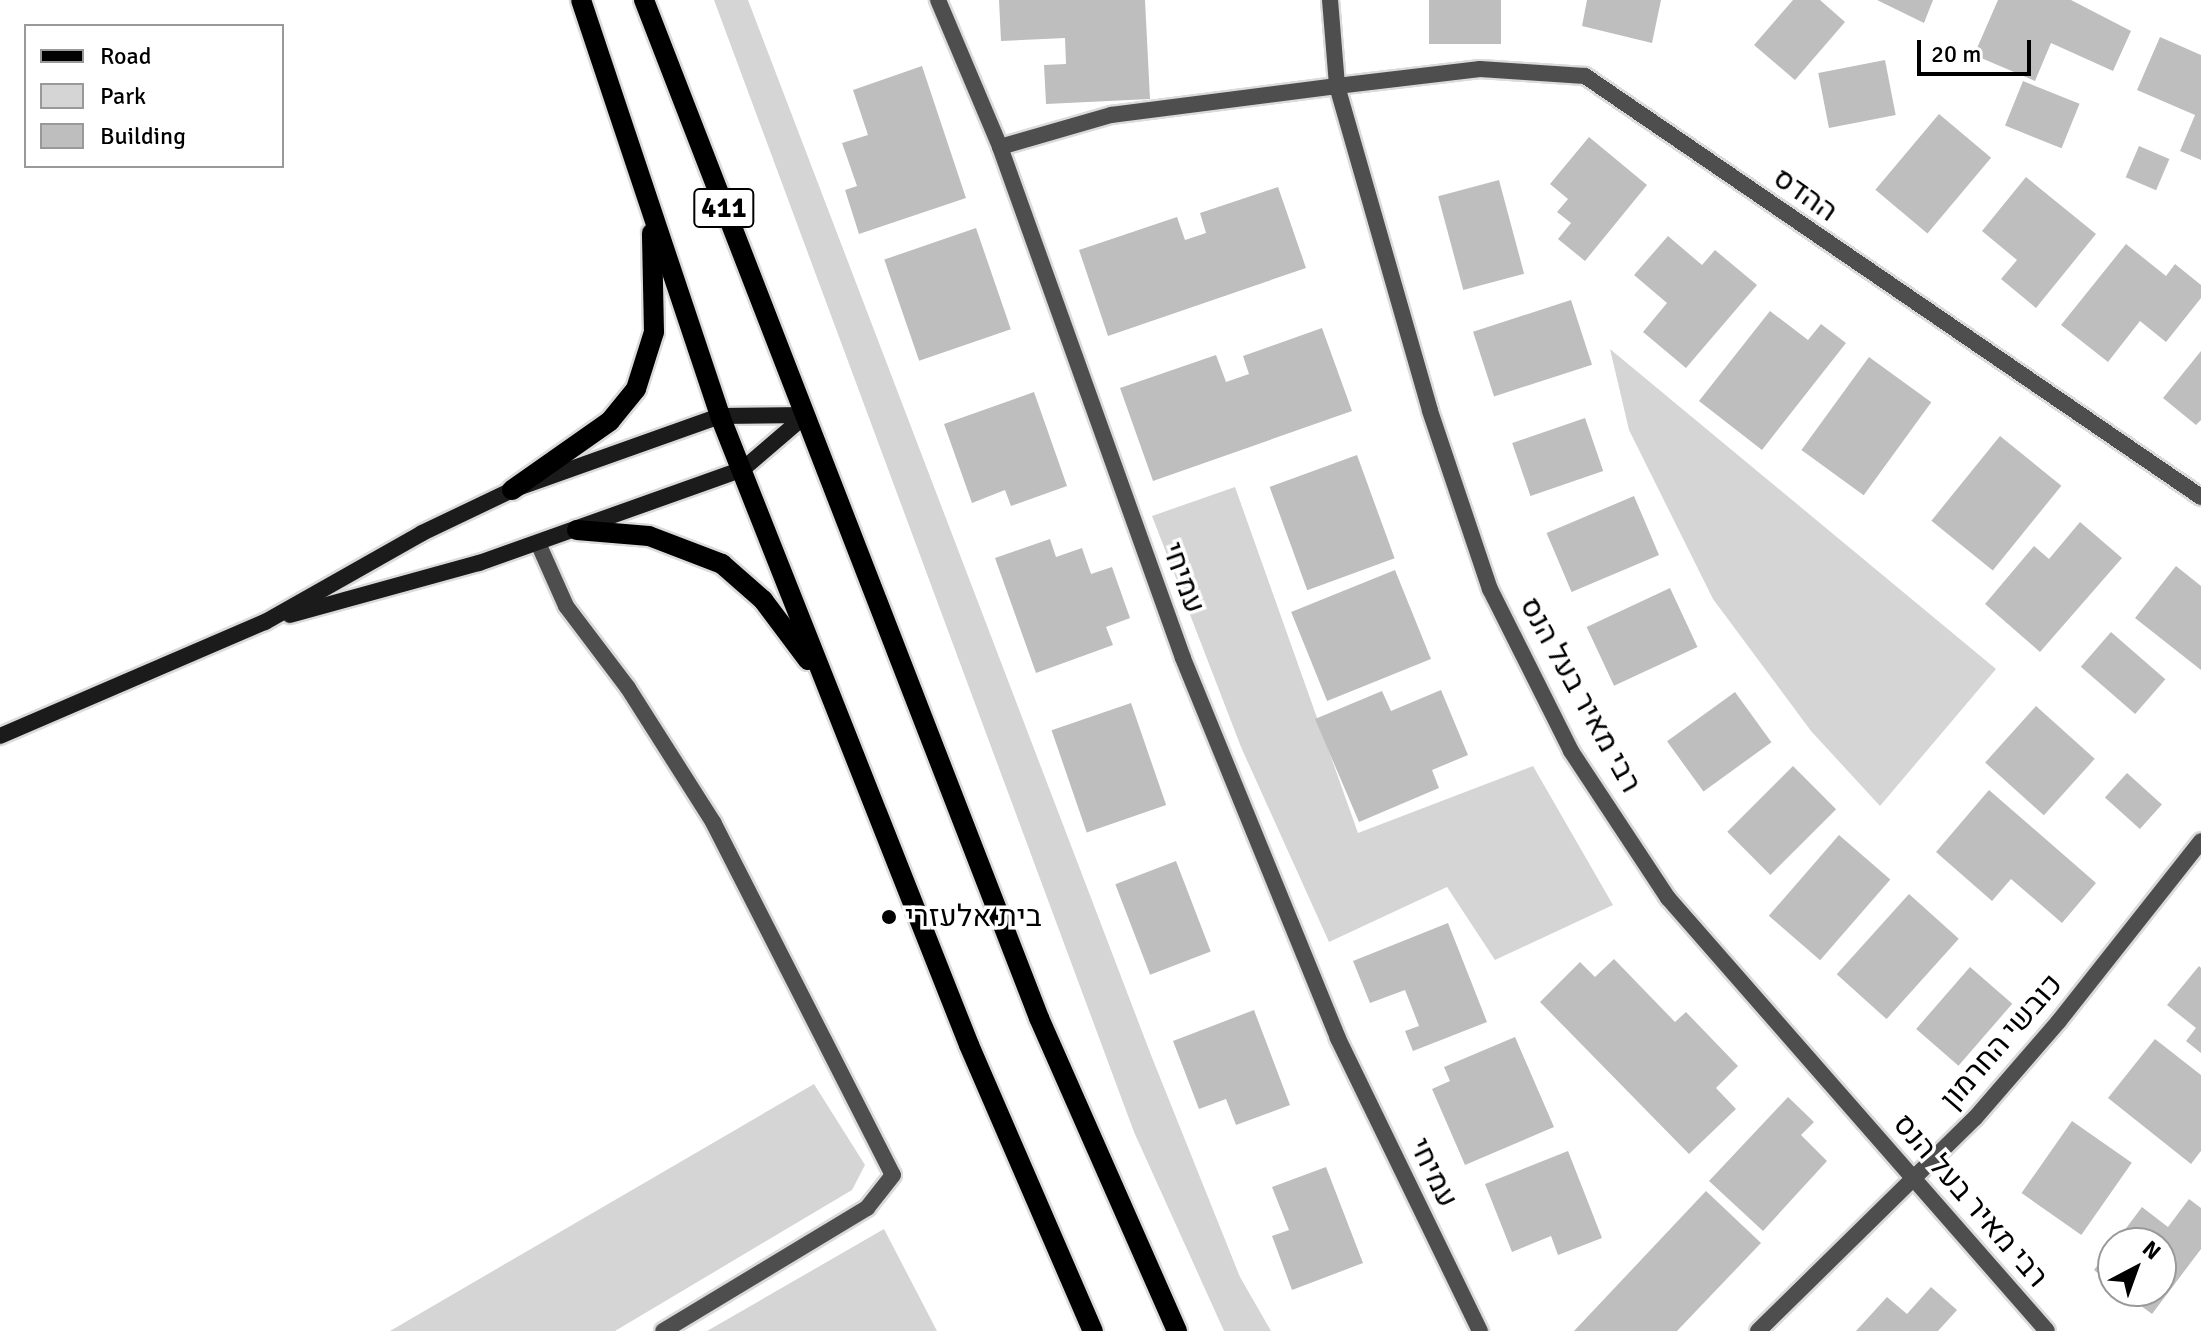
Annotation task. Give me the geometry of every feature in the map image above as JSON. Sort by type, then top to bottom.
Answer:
[{"type":"main road","name":"411","points":[[581,0],[720,416],[823,680],[878,804],[981,1074],[1093,1331]]},
{"type":"main road","name":"411","points":[[644,0],[1039,1018],[1177,1331]]},
{"type":"main road","points":[[512,490],[610,421],[636,389],[654,332],[648,193]]},
{"type":"main road","points":[[0,736],[265,622],[422,533],[512,490],[720,416],[806,415]]},
{"type":"main road","points":[[265,622],[538,543],[743,469],[806,415]]},
{"type":"main road","points":[[577,530],[649,536],[722,564],[763,600],[823,680]]},
{"type":"street","name":"עמיחי","points":[[938,0],[1000,147],[1183,658],[1338,1038],[1480,1331]]},
{"type":"street","name":"רבי מאיר בעל הנס","points":[[1330,0],[1337,86],[1430,411],[1490,589],[1571,751],[1668,898],[2047,1331]]},
{"type":"street","name":"ההדס","points":[[1337,86],[1480,69],[1585,76],[2201,497]]},
{"type":"street","points":[[1000,147],[1111,115],[1337,86]]},
{"type":"street","points":[[538,543],[566,606],[628,688],[713,822],[893,1175],[867,1208],[663,1331]]},
{"type":"street","name":"כובשי החרמון","points":[[1758,1331],[1916,1181],[2059,1021],[2201,841]]},
{"type":"green space","points":[[714,0],[748,0],[1151,1055],[1240,1277],[1271,1331],[1224,1331],[1134,1132]]},
{"type":"green space","points":[[1610,349],[1996,669],[1880,806],[1811,731],[1713,599],[1629,430]]},
{"type":"green space","points":[[1235,487],[1358,833],[1533,766],[1613,905],[1495,960],[1447,887],[1329,942],[1241,747],[1152,516]]},
{"type":"green space","points":[[814,1084],[865,1165],[852,1190],[615,1331],[390,1331]]},
{"type":"green space","points":[[884,1229],[937,1331],[707,1331]]},
{"type":"building","points":[[999,0],[1145,0],[1150,99],[1046,104],[1044,65],[1066,64],[1065,38],[1001,41]]},
{"type":"building","points":[[1429,0],[1501,0],[1501,44],[1429,44]]},
{"type":"building","points":[[1587,0],[1661,0],[1652,43],[1582,26]]},
{"type":"building","points":[[1793,0],[1820,0],[1845,22],[1795,80],[1754,45]]},
{"type":"building","points":[[1877,0],[1933,0],[1924,23]]},
{"type":"building","points":[[1998,0],[2071,0],[2131,31],[2113,71],[2051,43],[2035,81],[1974,55]]},
{"type":"building","points":[[2160,37],[2201,55],[2201,160],[2180,151],[2195,115],[2137,90]]},
{"type":"building","points":[[1885,60],[1896,115],[1829,128],[1818,73]]},
{"type":"building","points":[[922,66],[966,198],[859,234],[845,190],[857,186],[842,143],[868,135],[853,90]]},
{"type":"building","points":[[2023,81],[2080,104],[2062,148],[2005,126]]},
{"type":"building","points":[[1939,114],[1991,158],[1927,234],[1875,190]]},
{"type":"building","points":[[1589,137],[1647,185],[1585,261],[1558,239],[1571,223],[1557,212],[1568,199],[1550,184]]},
{"type":"building","points":[[2139,146],[2169,159],[2156,190],[2126,177]]},
{"type":"building","points":[[2026,177],[2096,234],[2036,308],[2001,279],[2017,260],[1982,231]]},
{"type":"building","points":[[1499,180],[1524,274],[1463,290],[1438,196]]},
{"type":"building","points":[[1278,187],[1306,268],[1108,336],[1079,250],[1177,217],[1185,240],[1206,233],[1200,213]]},
{"type":"building","points":[[976,228],[1011,329],[919,361],[884,260]]},
{"type":"building","points":[[1668,236],[1702,265],[1715,250],[1757,285],[1686,368],[1643,332],[1667,303],[1634,275]]},
{"type":"building","points":[[2126,244],[2166,276],[2175,264],[2201,285],[2201,298],[2166,342],[2140,321],[2108,362],[2061,325]]},
{"type":"building","points":[[1571,300],[1592,365],[1494,397],[1473,332]]},
{"type":"building","points":[[1770,311],[1808,340],[1821,324],[1846,343],[1762,450],[1699,401]]},
{"type":"building","points":[[1322,328],[1352,411],[1153,481],[1120,388],[1216,355],[1226,382],[1249,374],[1243,356]]},
{"type":"building","points":[[2201,351],[2201,420],[2196,425],[2163,398]]},
{"type":"building","points":[[1869,357],[1931,402],[1864,495],[1801,450]]},
{"type":"building","points":[[1034,392],[1067,486],[1011,506],[1005,490],[972,503],[944,424]]},
{"type":"building","points":[[1585,418],[1603,471],[1530,496],[1512,443]]},
{"type":"building","points":[[2000,436],[2061,486],[1993,570],[1931,521]]},
{"type":"building","points":[[1357,455],[1395,558],[1307,590],[1270,487]]},
{"type":"building","points":[[1634,496],[1659,555],[1572,592],[1547,533]]},
{"type":"building","points":[[2080,522],[2122,558],[2040,652],[1985,604],[2034,546],[2049,559]]},
{"type":"building","points":[[1050,539],[1056,557],[1082,548],[1091,574],[1112,567],[1130,618],[1106,627],[1113,645],[1036,673],[995,558]]},
{"type":"building","points":[[2176,566],[2201,586],[2201,670],[2135,618]]},
{"type":"building","points":[[1395,570],[1431,659],[1327,701],[1291,612]]},
{"type":"building","points":[[1670,588],[1697,647],[1614,686],[1587,627]]},
{"type":"building","points":[[2111,632],[2165,679],[2135,714],[2081,667]]},
{"type":"building","points":[[1441,690],[1468,755],[1432,770],[1439,788],[1359,822],[1315,719],[1382,691],[1391,711]]},
{"type":"building","points":[[1735,692],[1771,742],[1703,792],[1667,741]]},
{"type":"building","points":[[1131,703],[1166,805],[1087,832],[1052,730]]},
{"type":"building","points":[[2036,706],[2095,759],[2044,815],[1985,762]]},
{"type":"building","points":[[1793,766],[1836,809],[1770,875],[1727,832]]},
{"type":"building","points":[[2127,773],[2162,804],[2140,829],[2105,798]]},
{"type":"building","points":[[1989,790],[2096,883],[2062,923],[2011,879],[1992,901],[1936,852]]},
{"type":"building","points":[[1839,835],[1890,880],[1820,960],[1769,916]]},
{"type":"building","points":[[1176,861],[1211,952],[1150,975],[1115,884]]},
{"type":"building","points":[[1909,894],[1959,939],[1887,1019],[1837,974]]},
{"type":"building","points":[[1448,923],[1487,1022],[1413,1051],[1405,1031],[1419,1026],[1405,990],[1370,1003],[1353,961]]},
{"type":"building","points":[[1614,959],[1675,1022],[1686,1012],[1738,1066],[1716,1088],[1736,1109],[1689,1154],[1540,1002],[1580,962],[1595,977]]},
{"type":"building","points":[[2199,966],[2201,1053],[2186,1041],[2196,1028],[2167,1005]]},
{"type":"building","points":[[1970,967],[2012,1004],[1958,1066],[1916,1029]]},
{"type":"building","points":[[1254,1010],[1290,1105],[1236,1125],[1226,1099],[1199,1109],[1173,1041]]},
{"type":"building","points":[[1515,1037],[1554,1127],[1465,1165],[1432,1089],[1450,1081],[1444,1067]]},
{"type":"building","points":[[2155,1039],[2201,1075],[2201,1151],[2191,1164],[2108,1098]]},
{"type":"building","points":[[1788,1097],[1814,1122],[1801,1135],[1827,1161],[1763,1231],[1709,1181]]},
{"type":"building","points":[[2072,1121],[2132,1163],[2081,1235],[2022,1193]]},
{"type":"building","points":[[1568,1151],[1602,1238],[1558,1255],[1551,1236],[1512,1252],[1485,1184]]},
{"type":"building","points":[[1326,1167],[1363,1263],[1292,1290],[1272,1236],[1289,1230],[1272,1187]]},
{"type":"building","points":[[1706,1191],[1761,1243],[1677,1331],[1574,1331]]},
{"type":"building","points":[[2189,1199],[2201,1208],[2201,1249],[2177,1281],[2177,1227],[2168,1227]]},
{"type":"building","points":[[2142,1207],[2168,1227],[2127,1227]]},
{"type":"building","points":[[1931,1287],[1957,1310],[1938,1331],[1856,1331],[1887,1297],[1907,1314]]},
{"type":"building","points":[[2143,1307],[2157,1307],[2152,1314]]},
{"type":"place","name":"בית אלעזרי","points":[[889,917]]}]
